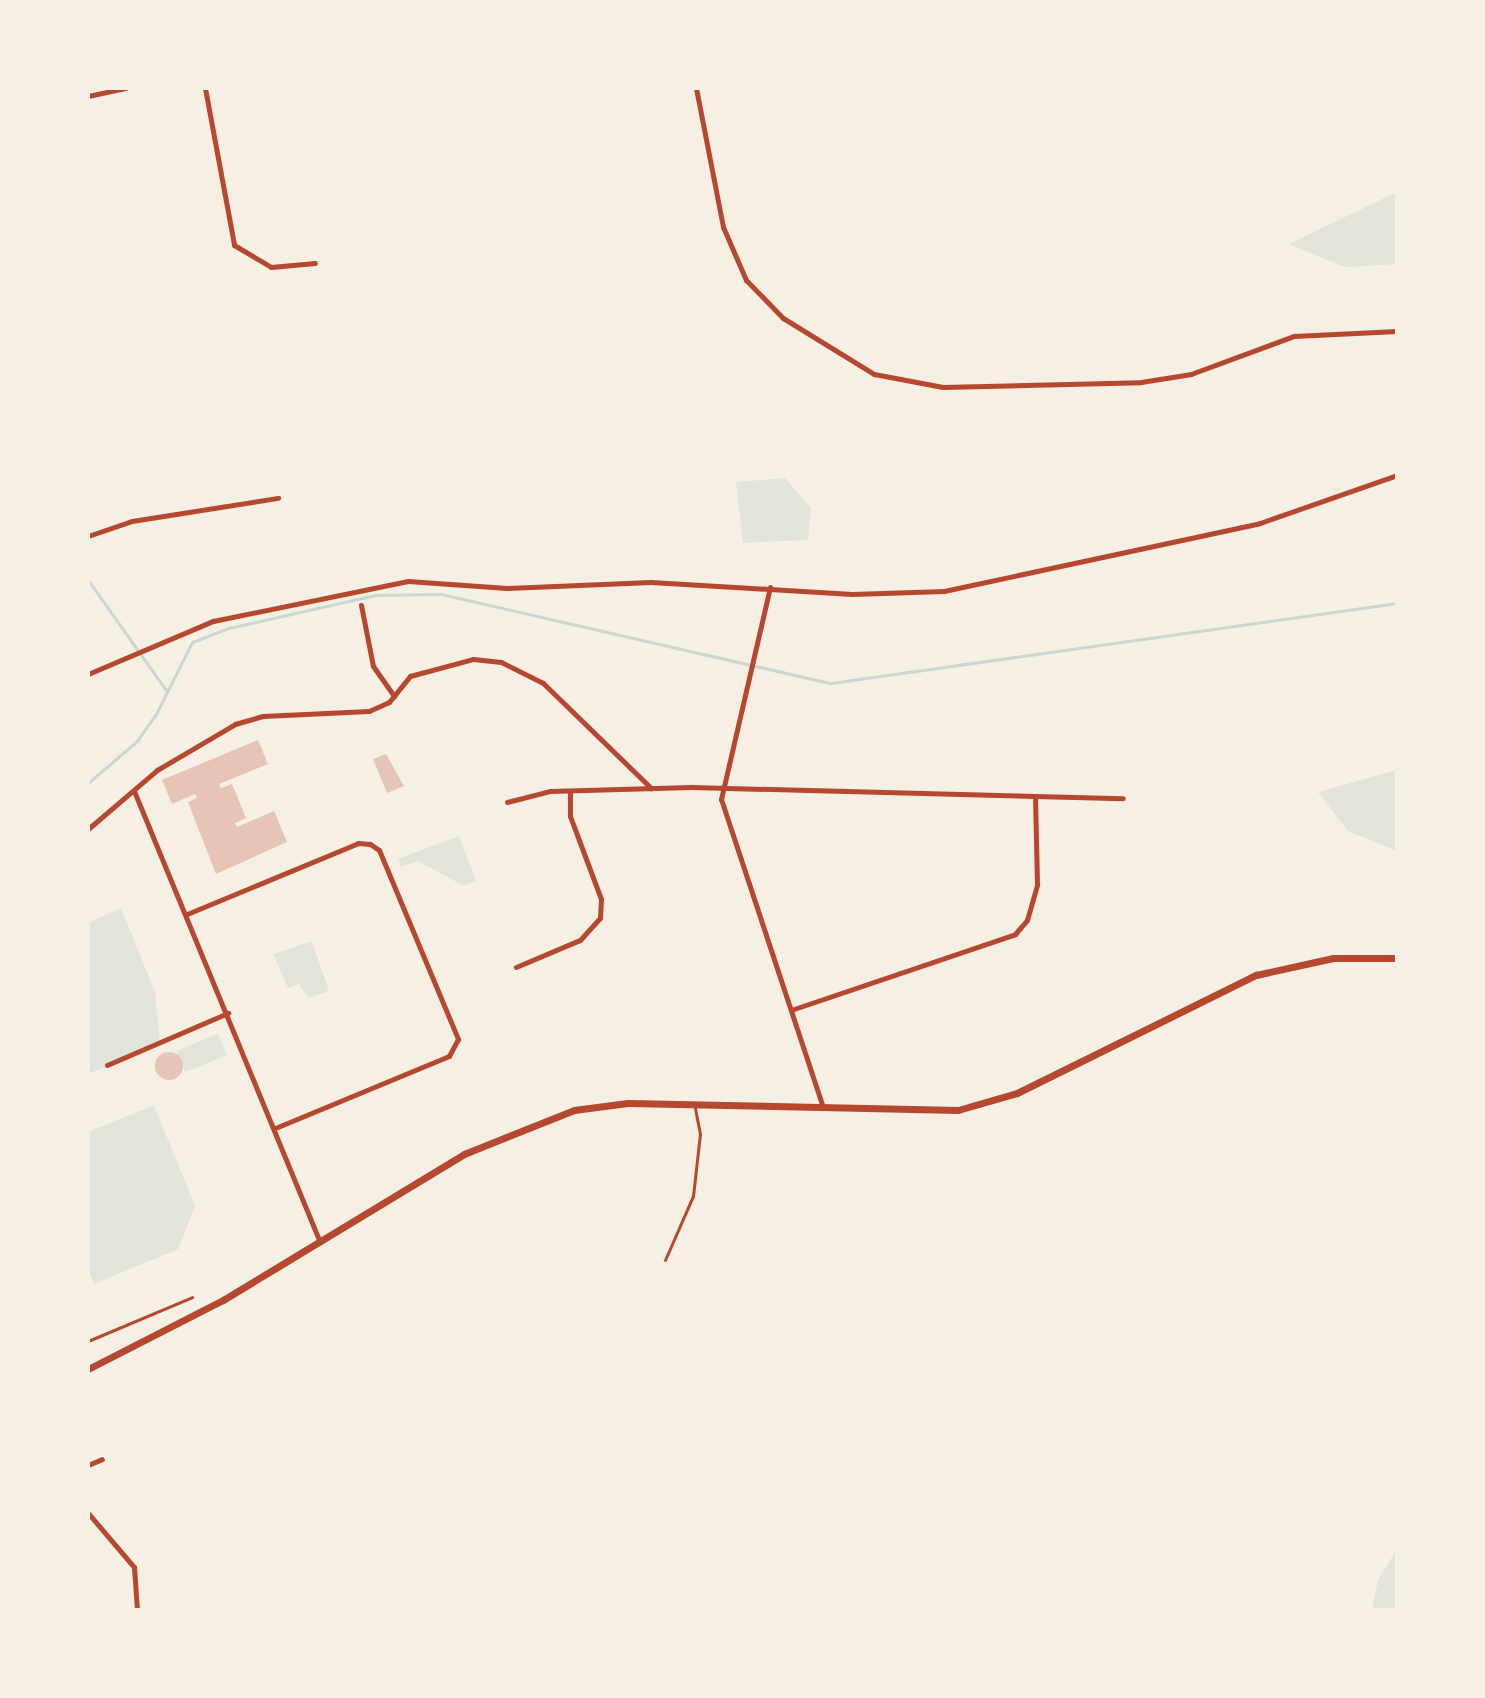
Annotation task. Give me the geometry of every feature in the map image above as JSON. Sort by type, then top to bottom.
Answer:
[{"type":"main road","points":[[88,1369],[223,1300],[319,1239],[464,1154],[543,1120],[599,1105],[694,1104],[909,1113],[977,1107],[1028,1088],[1253,976],[1333,958],[1397,958]]},
{"type":"street","points":[[88,96],[126,88]]},
{"type":"street","points":[[205,88],[234,245],[271,267],[315,263]]},
{"type":"street","points":[[696,88],[723,227],[746,280],[783,318],[848,362],[874,374],[943,387],[1095,385],[1170,379],[1294,336],[1397,331]]},
{"type":"street","points":[[88,674],[213,621],[408,581],[507,588],[651,582],[889,595],[970,587],[1270,521],[1397,475]]},
{"type":"street","points":[[88,536],[132,521],[278,498]]},
{"type":"street","points":[[770,587],[756,659],[721,789],[823,1109]]},
{"type":"street","points":[[361,605],[373,666],[394,696]]},
{"type":"street","points":[[88,829],[175,758],[249,719],[352,714],[381,707],[410,676],[433,667],[473,659],[501,662],[556,694],[651,788]]},
{"type":"street","points":[[507,802],[570,791],[651,788],[1123,798]]},
{"type":"street","points":[[134,791],[319,1239]]},
{"type":"street","points":[[516,967],[580,940],[600,918],[601,899],[570,816],[570,791]]},
{"type":"street","points":[[791,1010],[1015,934],[1027,920],[1037,884],[1035,797]]},
{"type":"street","points":[[187,914],[358,843],[370,844],[379,850],[458,1039],[449,1056],[275,1128]]},
{"type":"street","points":[[107,1065],[228,1013]]},
{"type":"street","points":[[88,1465],[102,1459]]},
{"type":"street","points":[[88,1513],[134,1567],[137,1610]]},
{"type":"lane","points":[[665,1260],[693,1196],[700,1134],[694,1104]]},
{"type":"lane","points":[[88,1341],[192,1297]]},
{"type":"shaded area","points":[[1397,192],[1397,264],[1344,267],[1289,244]]},
{"type":"shaded area","points":[[785,478],[811,508],[808,540],[743,543],[736,482]]},
{"type":"shaded area","points":[[1397,770],[1397,851],[1348,831],[1318,792]]},
{"type":"shaded area","points":[[459,836],[476,881],[464,886],[418,861],[401,867],[398,859]]},
{"type":"shaded area","points":[[121,908],[155,992],[160,1043],[88,1074],[88,923]]},
{"type":"shaded area","points":[[312,941],[329,991],[308,998],[299,984],[288,988],[273,954]]},
{"type":"shaded area","points":[[218,1034],[227,1055],[185,1072],[176,1051]]},
{"type":"shaded area","points":[[154,1105],[195,1206],[178,1249],[94,1284],[88,1270],[88,1132]]},
{"type":"shaded area","points":[[1397,1549],[1397,1610],[1372,1610],[1378,1580]]},
{"type":"building","points":[[258,740],[268,764],[219,784],[221,788],[232,784],[246,818],[235,823],[237,827],[274,811],[287,842],[216,874],[188,802],[197,798],[195,794],[172,804],[162,780]]},
{"type":"building","points":[[386,754],[404,786],[387,793],[373,759]]},
{"type":"building","points":[[169,1052],[179,1056],[183,1066],[179,1076],[169,1080],[159,1076],[155,1066],[159,1056]]},
{"type":"waterway","points":[[88,580],[166,690]]},
{"type":"waterway","points":[[88,783],[137,741],[156,714],[192,642],[229,628],[375,595],[441,594],[831,683],[1397,603]]}]
